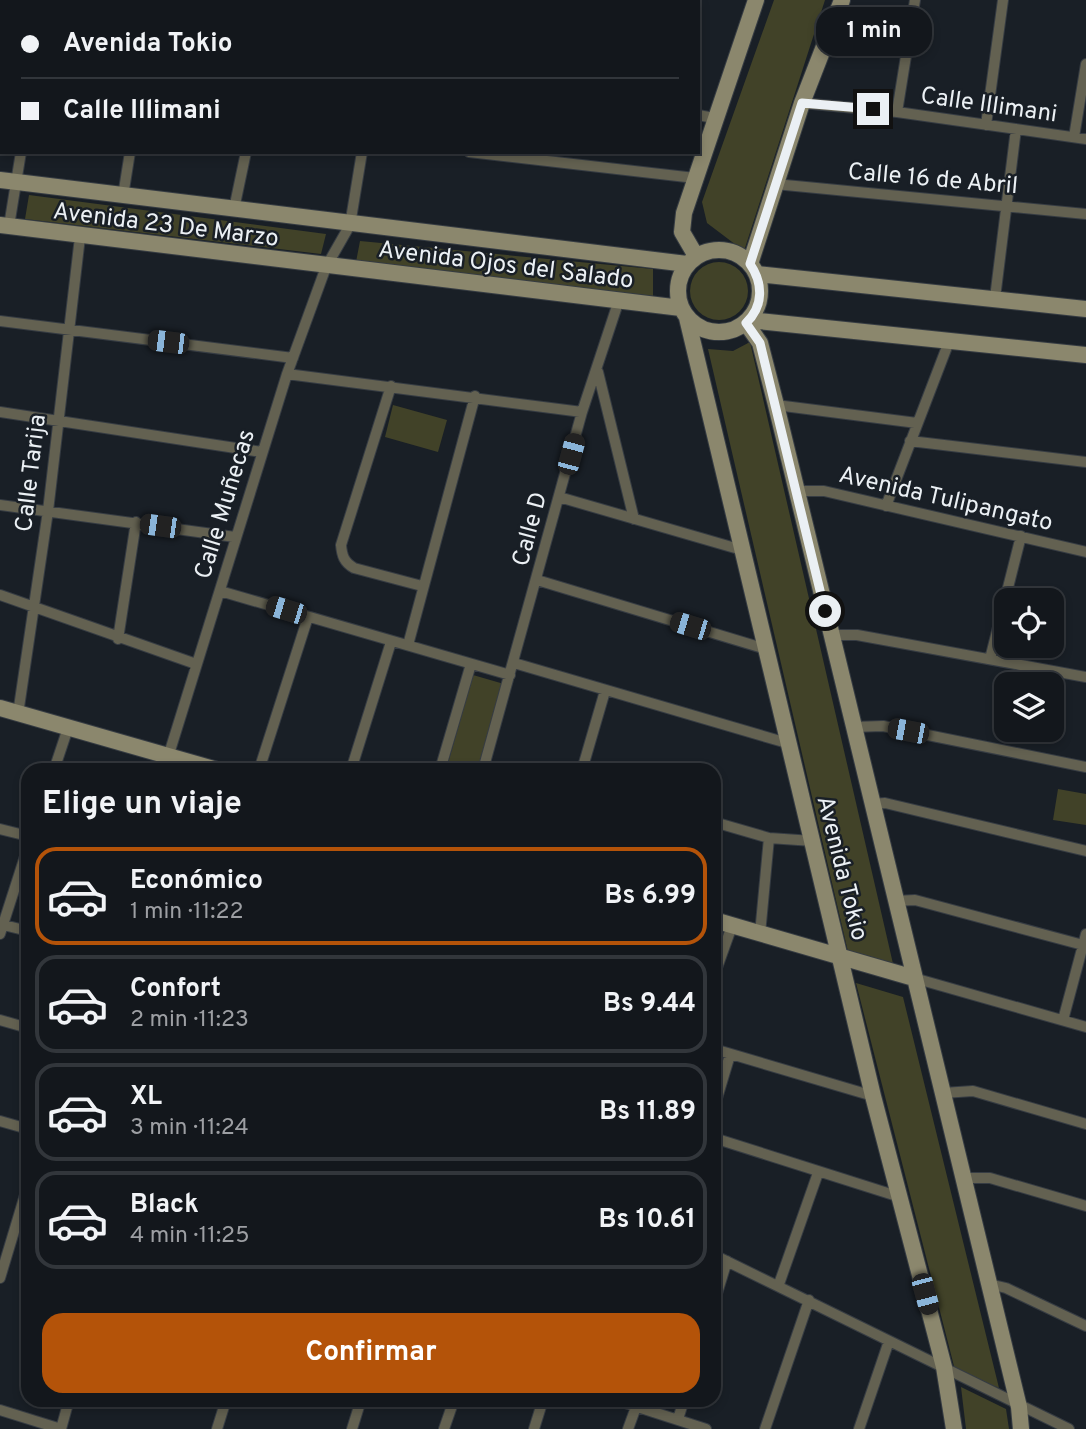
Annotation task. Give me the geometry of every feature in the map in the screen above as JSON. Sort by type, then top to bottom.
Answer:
[{"type":"street","points":[[700,150],[706,116],[756,0]]},
{"type":"street","points":[[842,0],[802,103],[775,184],[753,269],[761,293],[748,321],[730,332],[718,333],[706,331],[684,313],[678,285],[691,260],[718,249],[730,251],[753,269],[1086,309]]},
{"type":"street","points":[[897,112],[915,0]]},
{"type":"street","points":[[986,125],[1003,0]]},
{"type":"street","points":[[1074,137],[1086,64]]},
{"type":"street","name":"Calle Illimani","points":[[802,103],[897,112],[1086,139]]},
{"type":"street","points":[[995,298],[1016,129]]},
{"type":"street","points":[[5,226],[8,181],[20,154]]},
{"type":"street","points":[[123,195],[130,154]]},
{"type":"street","points":[[234,209],[246,154]]},
{"type":"street","points":[[350,225],[362,154]]},
{"type":"street","points":[[486,154],[695,178]]},
{"type":"street","points":[[691,260],[682,232],[699,154]]},
{"type":"street","name":"Avenida 23 De Marzo","points":[[8,181],[350,225]]},
{"type":"street","name":"Calle 16 de Abril","points":[[775,184],[1086,214]]},
{"type":"street","name":"Avenida Ojos del Salado","points":[[350,225],[691,260]]},
{"type":"street","name":"Calle Muñecas","points":[[167,763],[287,374],[326,267],[350,225]]},
{"type":"street","name":"Avenida 23 De Marzo","points":[[5,226],[326,267]]},
{"type":"street","name":"Calle Tarija","points":[[18,713],[48,511],[79,237]]},
{"type":"street","name":"Avenida Ojos del Salado","points":[[326,267],[620,300],[684,313]]},
{"type":"street","name":"Calle D","points":[[485,763],[582,412],[620,300]]},
{"type":"street","name":"Avenida Tokio","points":[[684,313],[842,957],[873,1096],[944,1367],[952,1427]]},
{"type":"street","points":[[0,321],[293,358]]},
{"type":"street","points":[[748,321],[950,339],[1086,355]]},
{"type":"street","name":"Avenida Tokio","points":[[748,321],[760,343],[776,405],[1019,1407],[1021,1429]]},
{"type":"street","points":[[886,506],[909,440],[950,339]]},
{"type":"street","points":[[598,370],[634,519]]},
{"type":"street","points":[[287,374],[475,396],[582,412]]},
{"type":"street","points":[[391,386],[341,545],[341,554],[346,563],[354,568],[422,586]]},
{"type":"street","points":[[408,645],[475,396]]},
{"type":"street","points":[[776,405],[916,423]]},
{"type":"street","points":[[0,412],[262,452]]},
{"type":"street","points":[[909,440],[1086,462]]},
{"type":"street","name":"Avenida Tulipangato","points":[[796,491],[824,491],[1086,552]]},
{"type":"street","points":[[559,497],[742,550]]},
{"type":"street","points":[[0,505],[235,537]]},
{"type":"street","points":[[118,639],[136,522]]},
{"type":"street","points":[[990,659],[1021,536]]},
{"type":"street","points":[[537,580],[766,649]]},
{"type":"street","points":[[220,591],[510,675]]},
{"type":"street","points":[[0,596],[196,664]]},
{"type":"street","points":[[261,763],[307,617]]},
{"type":"street","points":[[830,635],[857,635],[1086,677]]},
{"type":"street","points":[[353,763],[391,642]]},
{"type":"street","points":[[514,663],[788,743]]},
{"type":"street","points":[[442,763],[471,664]]},
{"type":"street","points":[[584,763],[605,691]]},
{"type":"street","points":[[0,708],[68,728],[167,763]]},
{"type":"street","points":[[853,727],[883,726],[1086,767]]},
{"type":"street","points":[[56,763],[68,728]]},
{"type":"street","points":[[872,804],[885,803],[1086,851]]},
{"type":"street","points":[[721,824],[769,838],[813,841]]},
{"type":"street","points":[[0,829],[21,834]]},
{"type":"street","points":[[760,934],[769,838]]},
{"type":"street","points":[[21,868],[1,927],[21,931]]},
{"type":"street","points":[[895,901],[915,900],[1085,940],[1063,1020]]},
{"type":"street","points":[[721,922],[1086,1027]]},
{"type":"street","points":[[721,957],[732,926]]},
{"type":"street","points":[[0,1020],[21,1026]]},
{"type":"street","points":[[721,1052],[873,1096]]},
{"type":"street","points":[[721,1085],[730,1055]]},
{"type":"street","points":[[943,1093],[973,1091],[1086,1125]]},
{"type":"street","points":[[0,1121],[21,1127]]},
{"type":"street","points":[[721,1140],[901,1197]]},
{"type":"street","points":[[779,1284],[818,1172]]},
{"type":"street","points":[[963,1178],[990,1178],[1086,1206]]},
{"type":"street","points":[[0,1279],[21,1208]]},
{"type":"street","points":[[721,1258],[779,1284],[1019,1407],[1069,1429]]},
{"type":"street","points":[[721,1280],[727,1261]]},
{"type":"street","points":[[989,1284],[1006,1288],[1086,1326]]},
{"type":"street","points":[[765,1429],[809,1300]]},
{"type":"street","points":[[859,1429],[889,1340]]},
{"type":"street","points":[[0,1410],[61,1429],[67,1407]]},
{"type":"street","points":[[217,1429],[224,1407]]},
{"type":"street","points":[[352,1429],[359,1407]]},
{"type":"street","points":[[444,1429],[452,1407]]},
{"type":"street","points":[[534,1429],[541,1407]]},
{"type":"street","points":[[628,1429],[636,1407],[706,1429]]},
{"type":"street","points":[[678,1419],[682,1407]]},
{"type":"green space","points":[[774,0],[825,0],[744,251],[707,223],[702,202]]},
{"type":"green space","points":[[29,195],[326,234],[321,254],[25,219]]},
{"type":"green space","points":[[360,241],[653,269],[653,296],[356,262]]},
{"type":"green space","points":[[713,262],[725,262],[740,270],[748,285],[748,297],[740,312],[725,320],[713,320],[698,312],[690,297],[690,285],[698,270]]},
{"type":"green space","points":[[750,342],[894,968],[849,956],[708,349],[733,351]]},
{"type":"green space","points":[[393,405],[447,420],[438,452],[385,437]]},
{"type":"green space","points":[[473,675],[504,684],[481,763],[448,763]]},
{"type":"green space","points":[[1058,789],[1086,794],[1086,825],[1053,820]]},
{"type":"green space","points":[[856,983],[903,997],[999,1388],[955,1370]]},
{"type":"green space","points":[[961,1387],[1006,1409],[1009,1429],[966,1429]]},
{"type":"route","points":[[825,611],[760,343],[746,323],[755,312],[761,293],[757,274],[750,264],[802,103],[873,109]]}]
